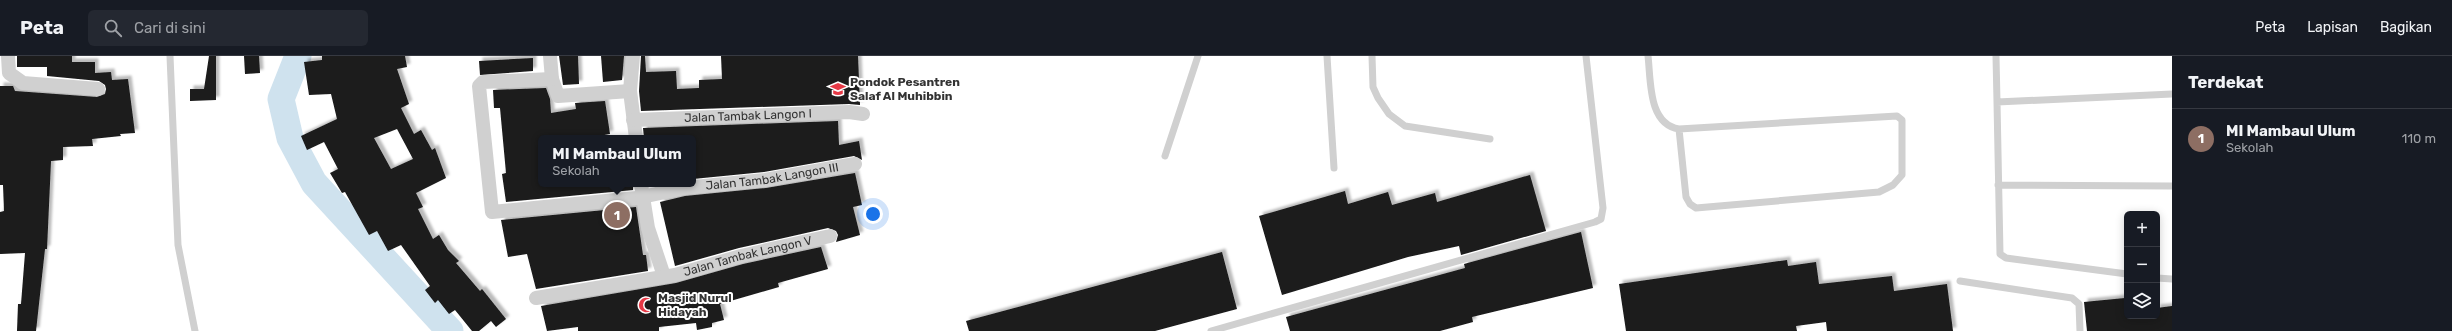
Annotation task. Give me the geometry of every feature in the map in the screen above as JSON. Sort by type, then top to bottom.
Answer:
[{"type":"street","points":[[8,56],[9,73],[23,83],[98,89]]},
{"type":"street","points":[[550,56],[552,79],[558,96],[630,91]]},
{"type":"street","points":[[633,56],[630,91],[636,135]]},
{"type":"street","name":"Jalan Tambak Langon III","points":[[552,79],[483,82],[479,86],[492,212],[642,191],[694,187]]},
{"type":"street","name":"Jalan Tambak Langon I","points":[[634,120],[849,112],[863,114]]},
{"type":"street","name":"Jalan Tambak Langon III","points":[[696,187],[765,180],[855,164]]},
{"type":"street","points":[[642,191],[648,228],[664,276]]},
{"type":"street","name":"Jalan Tambak Langon V","points":[[536,298],[664,276],[741,256],[830,236]]},
{"type":"lane","points":[[170,56],[178,245],[195,331]]},
{"type":"lane","points":[[1165,156],[1198,56]]},
{"type":"lane","points":[[1327,56],[1334,168]]},
{"type":"lane","points":[[1372,56],[1373,87],[1389,114],[1405,126],[1490,139]]},
{"type":"lane","points":[[1211,331],[1601,219],[1603,208],[1586,56]]},
{"type":"lane","points":[[1648,56],[1653,99],[1659,119],[1666,125],[1679,129],[1897,116],[1902,120],[1902,175],[1894,184],[1878,192],[1696,208],[1690,204],[1686,197],[1679,129]]},
{"type":"lane","points":[[1996,56],[2000,254],[2006,258],[2124,274]]},
{"type":"lane","points":[[1997,102],[2172,94]]},
{"type":"lane","points":[[1998,184],[2172,186]]},
{"type":"lane","points":[[2160,278],[2172,279]]},
{"type":"lane","points":[[1960,280],[2072,298],[2078,304],[2080,331]]},
{"type":"building","points":[[17,56],[72,56],[72,62],[95,62],[95,73],[111,72],[112,80],[128,79],[135,133],[92,139],[93,146],[63,147],[63,160],[51,161],[47,249],[45,249],[36,331],[17,331],[18,304],[21,304],[25,253],[0,254],[0,212],[4,211],[3,185],[0,185],[0,86],[13,86],[15,91],[97,97],[105,94],[106,89],[105,85],[99,81],[47,76],[47,67],[17,67]]},
{"type":"building","points":[[209,56],[216,56],[216,100],[190,101],[190,89],[204,89]]},
{"type":"building","points":[[244,56],[259,56],[260,73],[245,74]]},
{"type":"building","points":[[322,56],[405,56],[407,67],[397,69],[409,104],[401,108],[414,134],[421,130],[432,150],[435,148],[446,178],[416,193],[423,207],[418,209],[433,239],[439,235],[448,250],[459,261],[456,263],[480,291],[482,289],[506,319],[496,327],[491,321],[479,331],[472,331],[455,310],[449,314],[438,300],[435,303],[425,290],[430,286],[401,245],[388,251],[377,231],[369,235],[345,192],[342,193],[330,173],[338,169],[324,142],[307,150],[301,136],[337,119],[331,94],[309,95],[304,62],[322,60]],"holes":[[[397,129],[413,159],[391,169],[374,138]]]},
{"type":"building","points":[[559,56],[578,56],[579,84],[563,85]]},
{"type":"building","points":[[601,56],[624,56],[622,80],[603,82]]},
{"type":"building","points":[[641,56],[645,56],[646,72],[676,71],[677,89],[699,88],[699,80],[722,79],[721,56],[858,56],[860,105],[849,104],[641,111],[639,91]]},
{"type":"building","points":[[533,58],[533,71],[480,75],[479,61]]},
{"type":"building","points":[[546,88],[550,99],[551,113],[576,109],[575,103],[605,101],[610,134],[538,135],[538,187],[633,187],[633,190],[506,202],[502,174],[506,173],[500,108],[494,108],[493,90]]},
{"type":"building","points":[[838,121],[839,145],[859,141],[862,160],[854,156],[764,172],[696,179],[696,135],[644,135],[643,128]]},
{"type":"building","points":[[855,173],[862,205],[853,207],[860,235],[836,242],[838,235],[836,231],[828,228],[739,248],[675,266],[660,202],[685,196],[766,188]]},
{"type":"building","points":[[1530,175],[1546,231],[1461,255],[1459,246],[1408,257],[1282,295],[1259,216],[1345,191],[1348,204],[1388,192],[1392,205],[1435,193],[1437,202]]},
{"type":"building","points":[[636,207],[643,255],[646,255],[648,271],[536,289],[527,254],[508,257],[501,220]]},
{"type":"building","points":[[1581,232],[1593,288],[1472,317],[1473,322],[1440,331],[1290,331],[1286,317],[1465,268],[1464,264]]},
{"type":"building","points":[[821,247],[828,269],[778,283],[779,287],[720,304],[724,320],[712,323],[712,327],[697,330],[696,323],[659,327],[659,331],[578,331],[578,327],[547,331],[541,306],[676,283],[743,264]]},
{"type":"building","points":[[1222,252],[1237,309],[1155,331],[969,331],[966,321]]},
{"type":"building","points":[[1787,260],[1788,266],[1816,262],[1819,284],[1892,276],[1894,291],[1947,284],[1953,331],[1827,331],[1826,322],[1796,326],[1797,331],[1626,331],[1619,284]]},
{"type":"building","points":[[2124,298],[2124,319],[2160,319],[2160,308],[2172,306],[2172,331],[2087,331],[2084,302]]},
{"type":"waterway","points":[[298,56],[281,99],[290,138],[314,183],[450,331]]},
{"type":"place","name":"Pondok Pesantren Salaf Al Muhibbin","points":[[838,89]]},
{"type":"place","name":"MI Mambaul Ulum","points":[[617,215]]},
{"type":"place","name":"Masjid Nurul Hidayah","points":[[646,305]]}]
